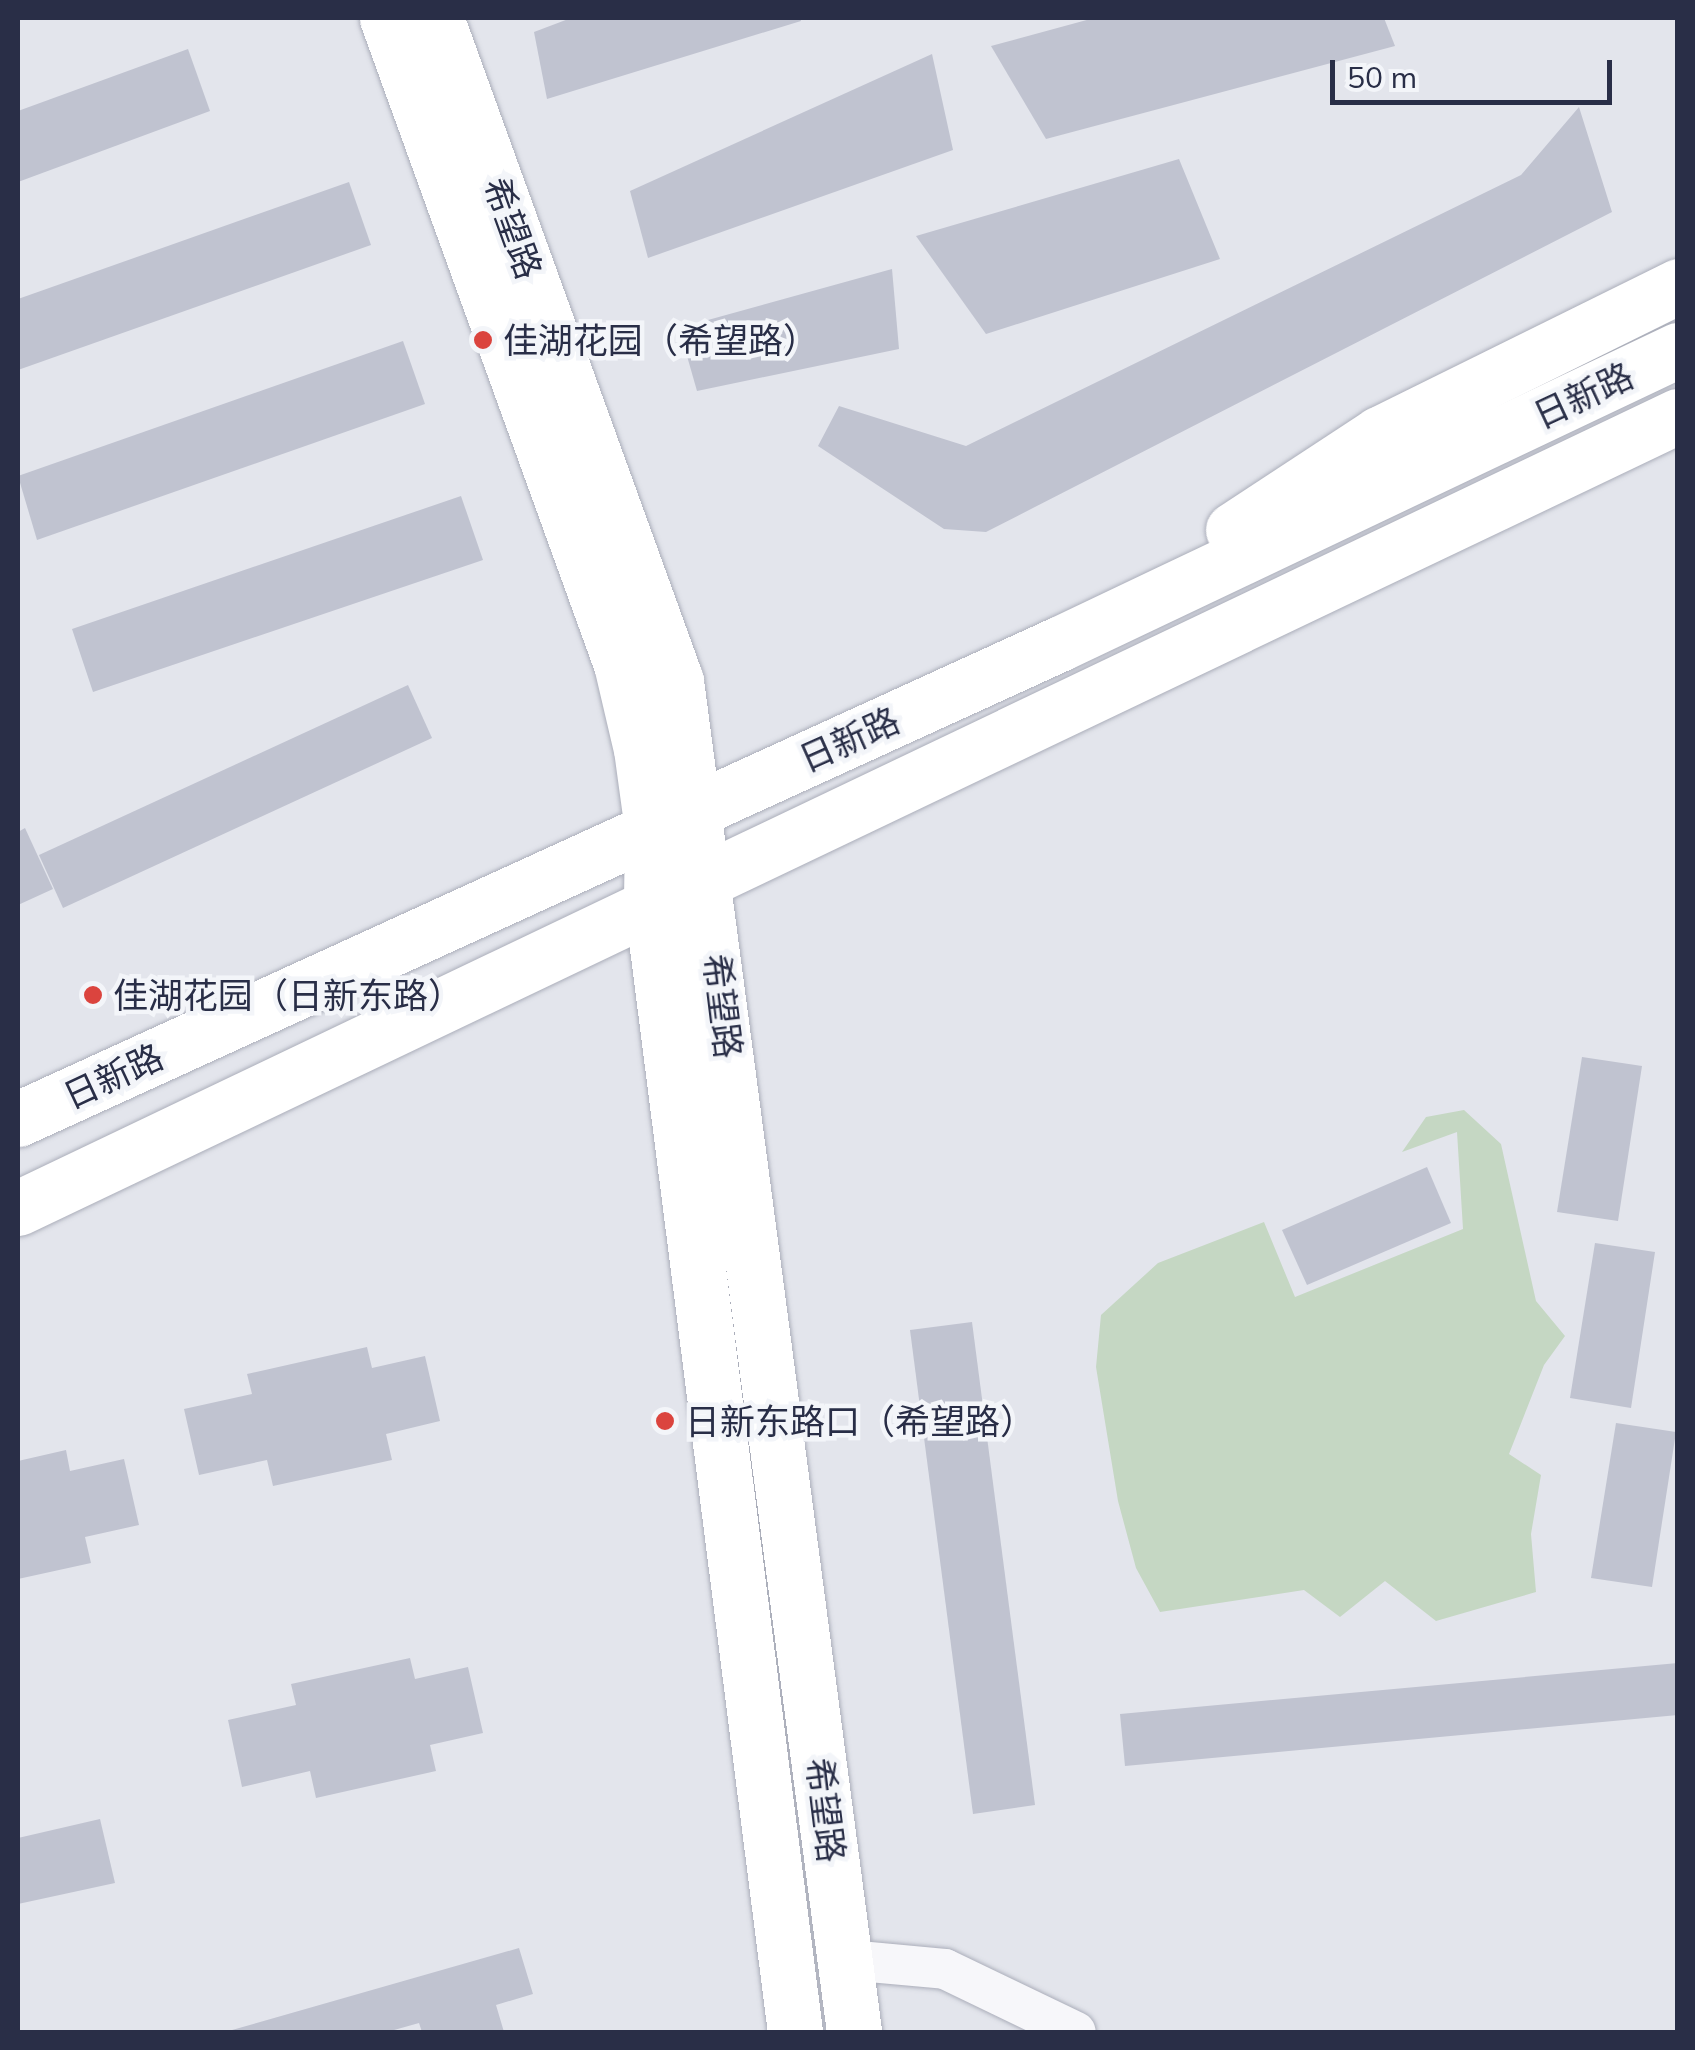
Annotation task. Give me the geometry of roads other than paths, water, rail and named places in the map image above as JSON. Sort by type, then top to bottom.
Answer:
[{"type":"main road","name":"希望路","points":[[387,18],[675,818],[706,874],[848,1960],[854,2032]]},
{"type":"main road","name":"希望路","points":[[436,18],[658,625],[675,818],[651,900],[795,2032]]},
{"type":"main road","points":[[1059,644],[1379,434],[1678,286]]},
{"type":"main road","name":"日新路","points":[[18,1119],[1059,644],[1678,350]]},
{"type":"main road","name":"日新路","points":[[18,1208],[651,900],[1678,416]]},
{"type":"main road","name":"日新路","points":[[1137,670],[1678,457]]},
{"type":"street","points":[[848,1960],[945,1969],[1076,2032]]},
{"type":"place","name":"佳湖花园（希望路）","points":[[483,340]]},
{"type":"place","name":"佳湖花园（日新东路）","points":[[93,995]]},
{"type":"place","name":"日新东路口（希望路）","points":[[665,1421]]}]
